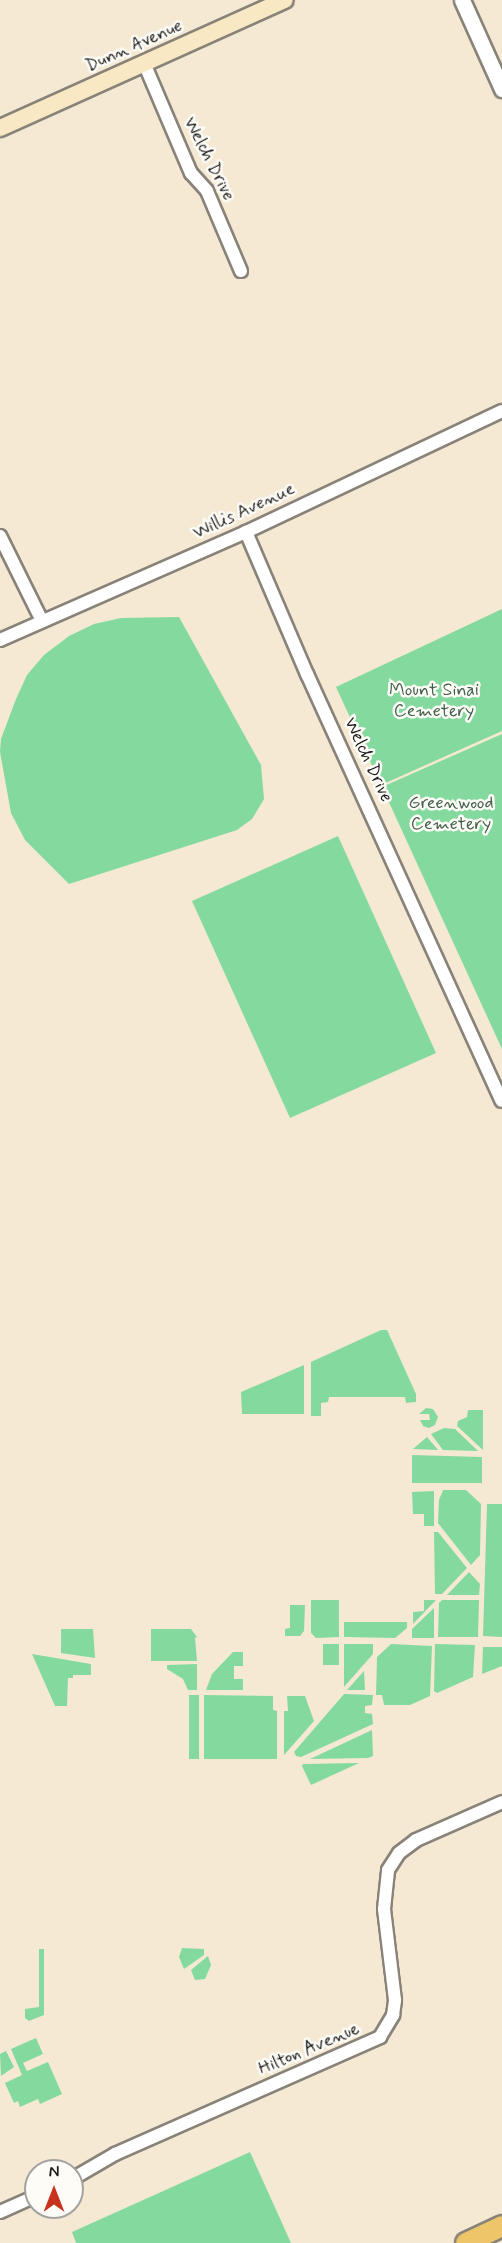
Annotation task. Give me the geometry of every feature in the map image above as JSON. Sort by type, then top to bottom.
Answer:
[{"type":"main road","name":"Dunn Avenue","points":[[0,128],[285,0]]},
{"type":"main road","points":[[466,2243],[502,2226]]},
{"type":"street","points":[[462,0],[502,89]]},
{"type":"street","name":"Welch Drive","points":[[144,63],[191,173],[207,191],[241,272]]},
{"type":"street","name":"Willis Avenue","points":[[0,640],[246,532],[502,411]]},
{"type":"street","name":"Welch Drive","points":[[246,532],[307,674],[502,1101]]},
{"type":"street","points":[[0,536],[42,621]]},
{"type":"street","name":"Hilton Avenue","points":[[84,2172],[115,2154],[381,2037],[393,2015],[395,2000],[384,1909],[388,1870],[399,1852],[416,1840],[502,1802]]},
{"type":"street","points":[[0,2212],[24,2201]]},
{"type":"green space","name":"Mount Sinai Cemetery","points":[[502,609],[502,731],[381,785],[336,687]]},
{"type":"green space","points":[[179,617],[261,765],[264,799],[252,819],[237,830],[69,884],[25,840],[11,813],[0,752],[1,739],[16,699],[27,675],[44,655],[69,636],[94,624],[121,618]]},
{"type":"green space","name":"Greenwood Cemetery","points":[[502,734],[502,1049],[382,787]]},
{"type":"green space","points":[[338,836],[436,1053],[290,1118],[192,901]]},
{"type":"green space","points":[[381,1330],[387,1330],[416,1394],[416,1402],[406,1403],[405,1397],[329,1397],[328,1402],[321,1403],[321,1416],[311,1416],[311,1362]]},
{"type":"green space","points":[[304,1365],[304,1414],[242,1414],[241,1392]]},
{"type":"green space","points":[[426,1408],[433,1409],[438,1417],[435,1425],[429,1428],[423,1426],[420,1420],[430,1420],[429,1414],[419,1414]]},
{"type":"green space","points":[[468,1410],[483,1410],[483,1450],[457,1426],[458,1421],[467,1417]]},
{"type":"green space","points":[[444,1428],[455,1429],[478,1451],[443,1450],[431,1434]]},
{"type":"green space","points":[[427,1437],[438,1450],[413,1449]]},
{"type":"green space","points":[[412,1455],[482,1457],[482,1483],[412,1483]]},
{"type":"green space","points":[[443,1490],[466,1490],[481,1504],[480,1555],[471,1565],[438,1523],[439,1500]]},
{"type":"green space","points":[[434,1491],[434,1526],[424,1526],[424,1514],[413,1514],[412,1492]]},
{"type":"green space","points":[[487,1504],[502,1504],[502,1637],[483,1636]]},
{"type":"green space","points":[[434,1532],[438,1532],[467,1568],[442,1594],[435,1594]]},
{"type":"green space","points":[[469,1572],[480,1584],[479,1595],[447,1595]]},
{"type":"green space","points":[[311,1600],[339,1600],[339,1637],[316,1638],[311,1633]]},
{"type":"green space","points":[[424,1600],[436,1600],[413,1624],[413,1612],[424,1611]]},
{"type":"green space","points":[[442,1600],[479,1600],[478,1637],[438,1637],[439,1603]]},
{"type":"green space","points":[[290,1605],[305,1605],[304,1631],[300,1636],[285,1636],[285,1629],[290,1628]]},
{"type":"green space","points":[[434,1608],[434,1638],[412,1638],[412,1629]]},
{"type":"green space","points":[[344,1622],[407,1622],[407,1628],[395,1638],[344,1637]]},
{"type":"green space","points":[[61,1629],[93,1629],[95,1658],[61,1653]]},
{"type":"green space","points":[[151,1629],[191,1629],[197,1637],[195,1638],[197,1661],[151,1661]]},
{"type":"green space","points":[[323,1644],[339,1644],[339,1665],[323,1665]]},
{"type":"green space","points":[[344,1644],[373,1644],[373,1654],[344,1687]]},
{"type":"green space","points":[[391,1644],[432,1646],[430,1696],[410,1705],[384,1705],[382,1695],[376,1695],[377,1657]]},
{"type":"green space","points":[[435,1644],[475,1645],[473,1677],[437,1693],[434,1691]]},
{"type":"green space","points":[[483,1647],[502,1647],[502,1666],[482,1674]]},
{"type":"green space","points":[[233,1652],[243,1652],[243,1666],[234,1666],[234,1679],[243,1679],[243,1690],[206,1690],[212,1674]]},
{"type":"green space","points":[[32,1654],[91,1664],[91,1675],[73,1675],[73,1678],[68,1678],[67,1706],[55,1706]]},
{"type":"green space","points":[[197,1664],[197,1690],[188,1690],[183,1679],[167,1669],[167,1665]]},
{"type":"green space","points":[[364,1671],[365,1690],[347,1690]]},
{"type":"green space","points":[[344,1694],[373,1695],[372,1705],[365,1706],[365,1713],[372,1714],[373,1724],[301,1757],[296,1756],[294,1752]]},
{"type":"green space","points":[[189,1695],[199,1695],[199,1759],[189,1759]]},
{"type":"green space","points":[[204,1695],[273,1696],[273,1710],[277,1711],[277,1759],[204,1759]]},
{"type":"green space","points":[[287,1696],[305,1696],[314,1721],[284,1755],[284,1711],[288,1711]]},
{"type":"green space","points":[[372,1730],[373,1756],[310,1759]]},
{"type":"green space","points":[[359,1763],[311,1785],[302,1766],[303,1764]]},
{"type":"green space","points":[[182,1948],[204,1949],[204,1955],[184,1969],[179,1957]]},
{"type":"green space","points":[[39,1949],[44,1949],[44,2015],[29,2021],[25,2018],[25,2009],[39,2007]]},
{"type":"green space","points":[[208,1956],[211,1965],[205,1979],[195,1980],[191,1970]]},
{"type":"green space","points":[[36,2038],[43,2054],[23,2063],[27,2071],[48,2062],[62,2094],[40,2104],[38,2099],[20,2107],[18,2101],[14,2103],[5,2083],[22,2075],[11,2049]]},
{"type":"green space","points":[[6,2051],[14,2067],[1,2076],[0,2054]]},
{"type":"green space","points":[[250,2152],[291,2243],[76,2243],[72,2232]]}]
